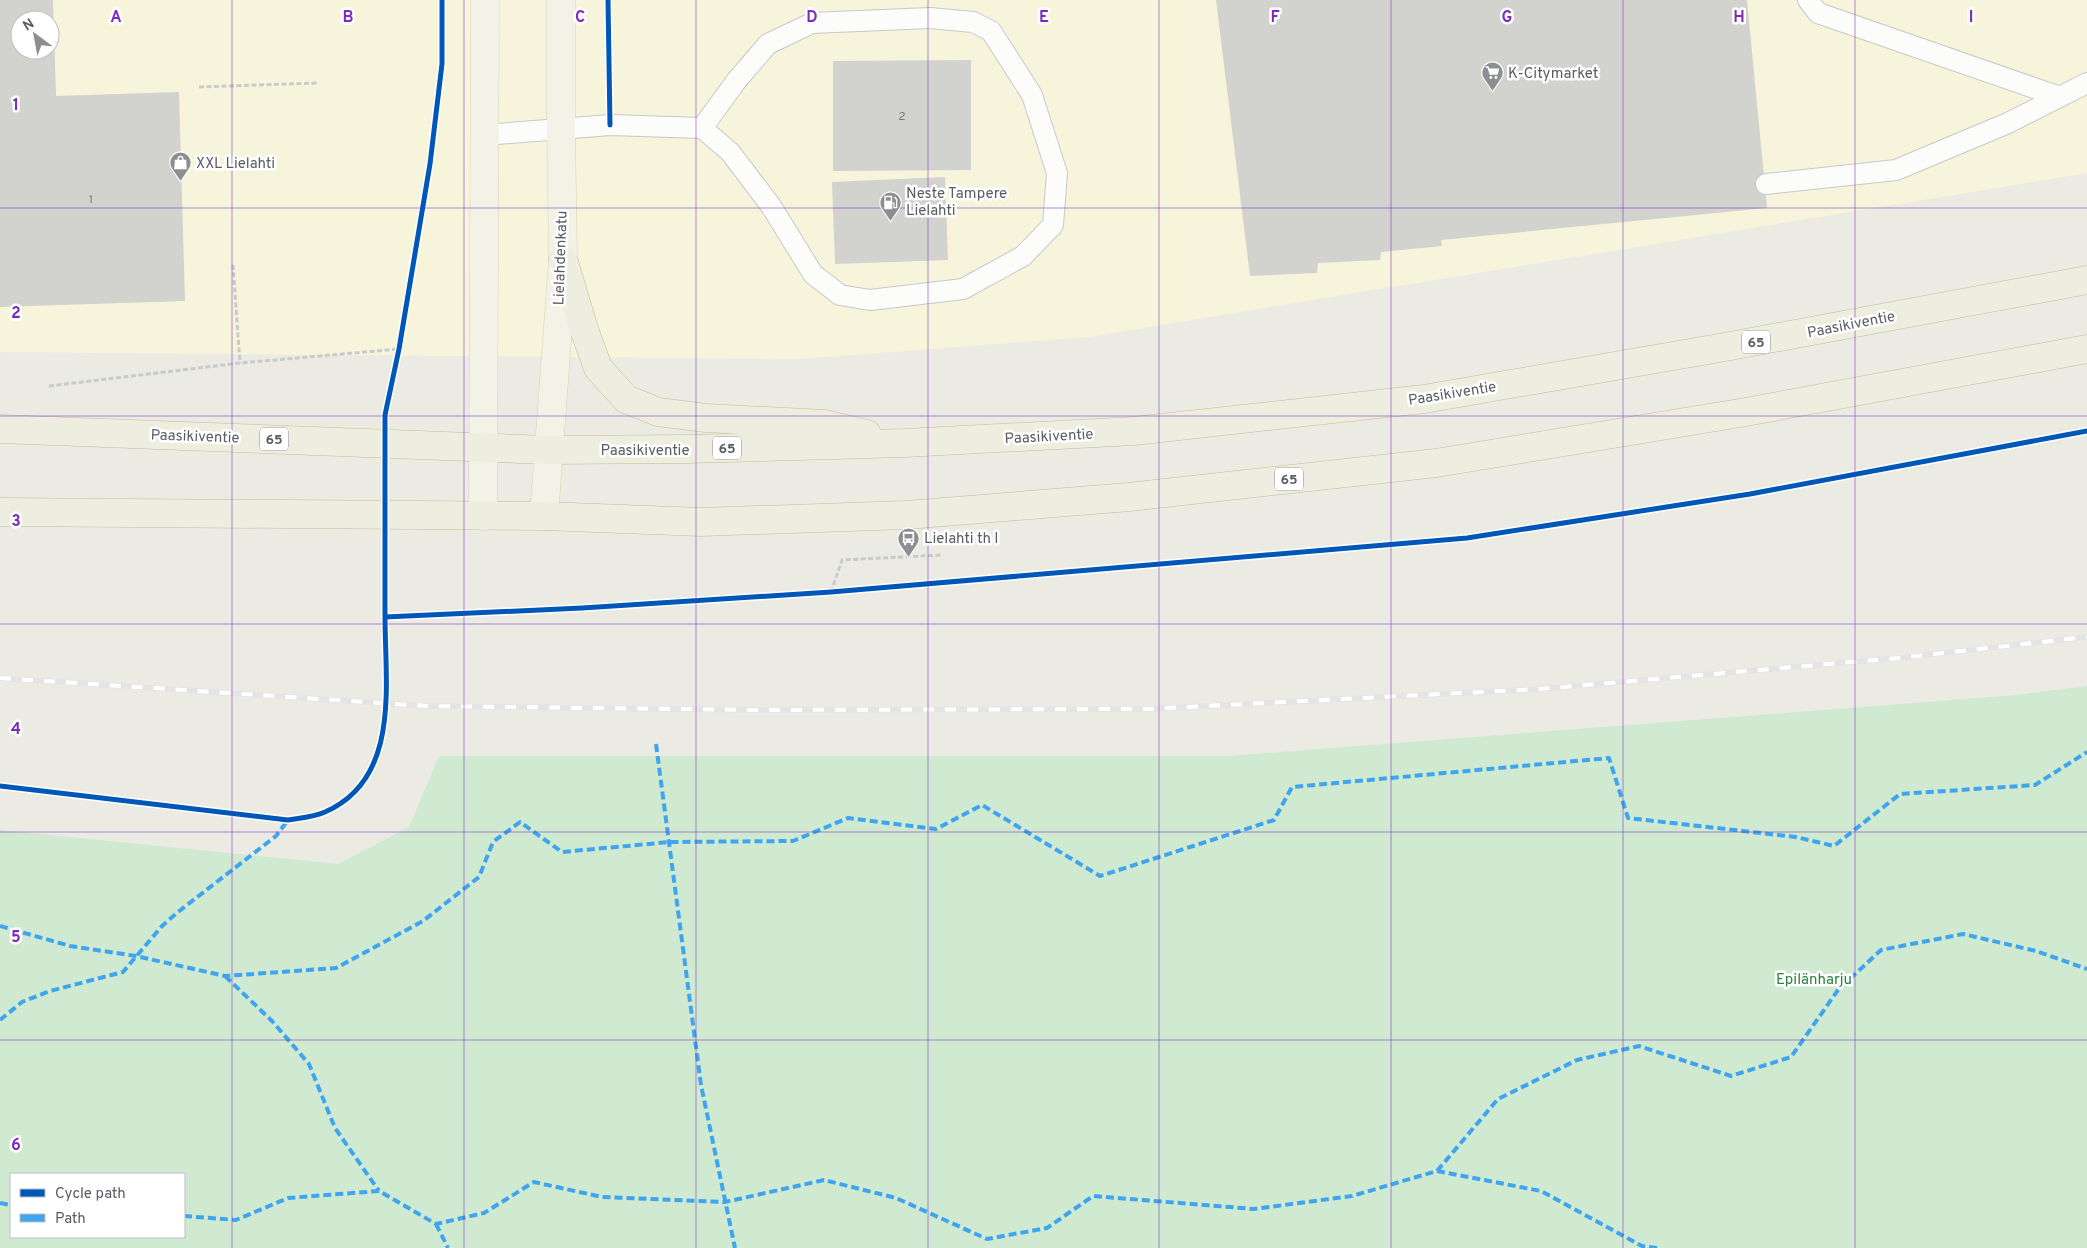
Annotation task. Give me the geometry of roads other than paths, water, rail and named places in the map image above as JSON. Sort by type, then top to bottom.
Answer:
[{"type":"highway","points":[[563,259],[598,368],[626,399],[658,412],[706,418],[825,424],[905,443]]},
{"type":"highway","name":"Paasikiventie","points":[[0,429],[483,446],[548,450],[688,450],[905,443],[1134,431],[1424,399],[1725,347],[2087,280]]},
{"type":"highway","name":"65","points":[[0,512],[544,516],[701,522],[897,516],[1129,497],[1436,462],[1746,412],[2087,349]]},
{"type":"main road","points":[[483,516],[485,0]]},
{"type":"main road","name":"Lielahdenkatu","points":[[544,516],[563,259],[560,129],[561,0]]},
{"type":"lane","points":[[1808,0],[1818,13],[2060,98]]},
{"type":"lane","points":[[484,135],[610,125],[702,128],[730,152],[771,206],[813,274],[840,295],[870,300],[963,289],[1023,256],[1053,226],[1057,173],[1032,95],[991,31],[973,22],[930,18],[812,23],[768,44],[737,80],[702,128]]},
{"type":"lane","points":[[1766,184],[1896,170],[2008,124],[2087,83]]},
{"type":"railway","points":[[0,678],[427,706],[756,710],[1147,709],[1539,689],[1899,658],[2087,637]]},
{"type":"place","name":"K-Citymarket","points":[[1492,92]]},
{"type":"place","name":"XXL Lielahti","points":[[180,182]]},
{"type":"place","name":"Neste Tampere Lielahti","points":[[890,221]]},
{"type":"place","name":"Lielahti th I","points":[[908,557]]},
{"type":"park label","name":"Epilänharju","points":[[1814,979]]}]
